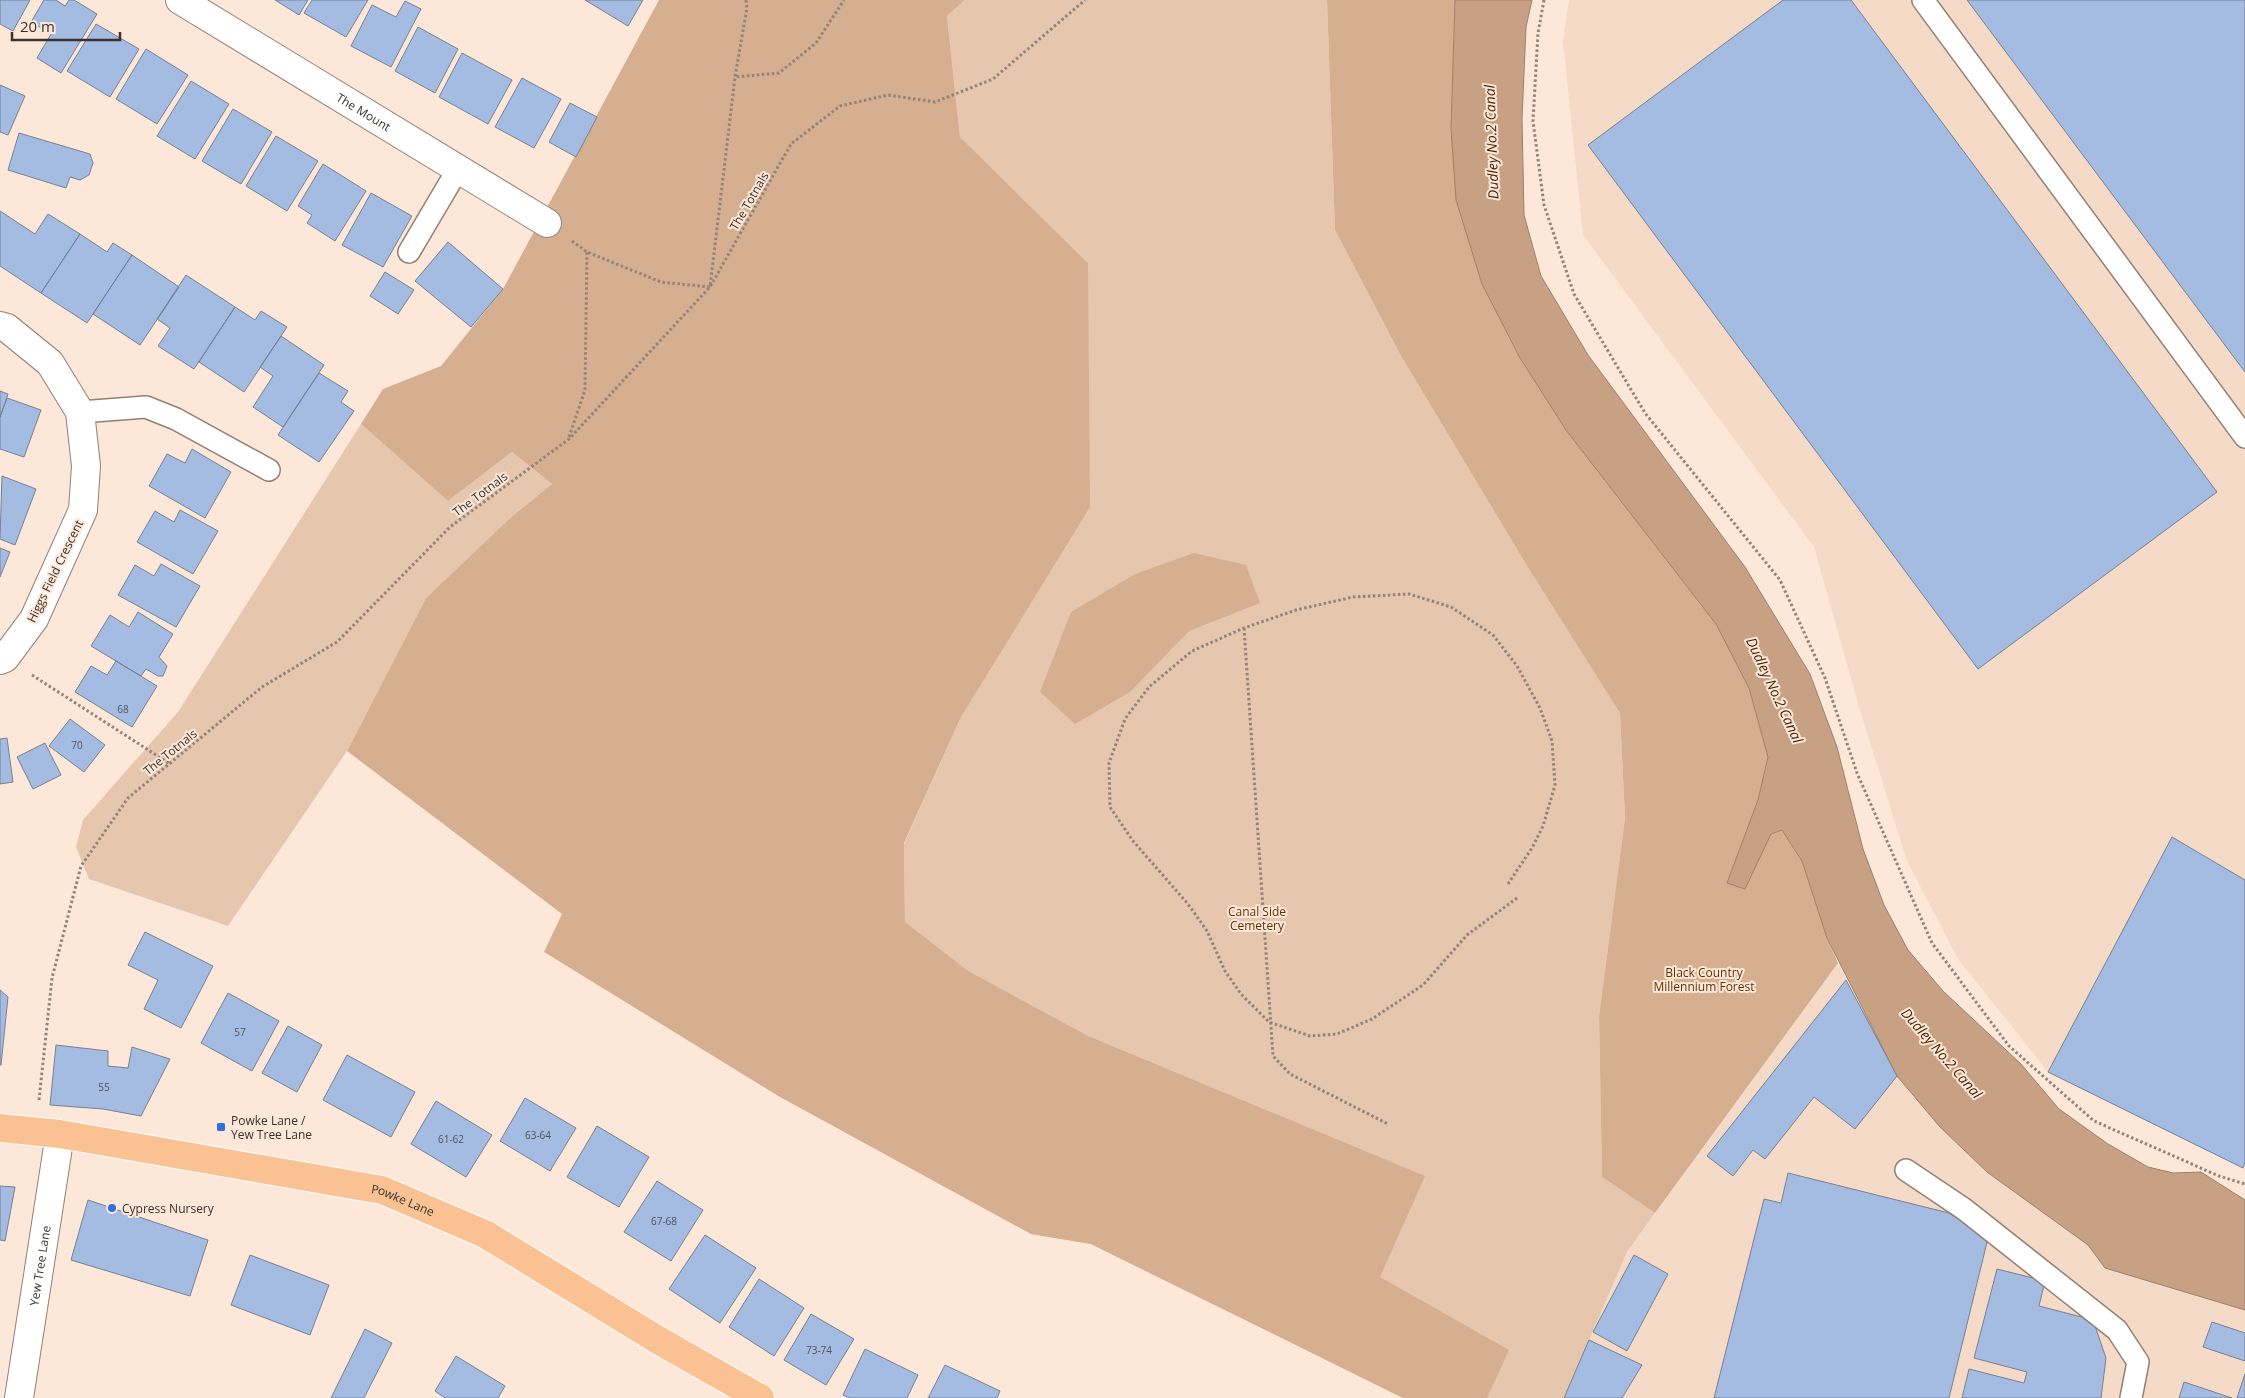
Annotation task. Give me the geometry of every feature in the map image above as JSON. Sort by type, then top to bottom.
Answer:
[{"type":"main road","name":"Powke Lane","points":[[0,1128],[48,1132],[382,1190],[485,1234],[658,1340],[760,1398]]},
{"type":"street","name":"The Mount","points":[[180,0],[547,223]]},
{"type":"street","name":"Higgs Field Crescent","points":[[0,326],[7,328],[50,363],[80,412],[86,466],[84,510],[34,619],[3,659]]},
{"type":"street","name":"Yew Tree Lane","points":[[19,1398],[48,1132]]},
{"type":"lane","points":[[1923,0],[2245,437]]},
{"type":"lane","points":[[409,252],[458,169]]},
{"type":"lane","points":[[80,412],[146,407],[176,418],[269,470]]},
{"type":"lane","points":[[1906,1170],[1964,1209],[2117,1330],[2138,1362],[2131,1398]]},
{"type":"path","points":[[547,223],[587,252],[661,282],[710,286],[735,77],[748,8],[746,0]]},
{"type":"path","points":[[735,77],[780,73],[816,43],[844,0]]},
{"type":"path","name":"The Totnals","points":[[48,1132],[52,978],[80,866],[128,798],[262,687],[337,642],[450,527],[568,439],[710,286],[791,144],[840,106],[888,95],[935,102],[993,80],[1085,0]]},
{"type":"path","points":[[1544,0],[1538,33],[1533,121],[1544,204],[1574,294],[1645,413],[1780,580],[1825,678],[1857,773],[1932,943],[2009,1046],[2094,1122],[2219,1176],[2245,1184]]},
{"type":"path","points":[[568,439],[585,390],[587,252]]},
{"type":"path","points":[[1508,884],[1532,848],[1543,826],[1555,785],[1552,741],[1540,708],[1517,666],[1493,635],[1451,607],[1409,594],[1353,597],[1296,610],[1244,628],[1192,652],[1149,687],[1125,719],[1109,763],[1110,807],[1133,841],[1188,904],[1208,931],[1225,972],[1241,994],[1269,1022],[1310,1036],[1337,1034],[1372,1020],[1423,985],[1467,935],[1517,898]]},
{"type":"path","points":[[1244,628],[1269,1022],[1273,1056],[1290,1074],[1388,1124]]},
{"type":"path","points":[[3,659],[170,764]]},
{"type":"shaded area","points":[[1569,0],[2245,0],[2245,1169],[2048,1072],[1958,959],[1907,861],[1859,707],[1814,547],[1583,235],[1563,41]]},
{"type":"shaded area","points":[[1838,963],[1897,1076],[1940,1127],[1987,1172],[2088,1245],[2105,1268],[2245,1310],[2245,1398],[1564,1398],[1627,1252]]},
{"type":"green space","points":[[659,0],[965,0],[947,16],[960,137],[1088,263],[1090,507],[961,717],[904,843],[905,922],[968,971],[1088,1036],[1425,1176],[1380,1277],[1509,1350],[1487,1398],[1403,1398],[1091,1244],[1031,1234],[780,1097],[544,952],[562,914],[347,751],[426,598],[510,518],[552,484],[512,452],[448,501],[361,424],[383,389],[441,366],[503,289]]},
{"type":"green space","name":"Canal Side Cemetery","points":[[965,0],[1327,0],[1335,230],[1401,356],[1524,561],[1620,712],[1625,818],[1599,1016],[1602,1177],[1655,1213],[1627,1252],[1564,1398],[1403,1398],[1091,1244],[1031,1234],[905,922],[904,844],[961,717],[1088,263],[960,137],[947,16]]},
{"type":"green space","name":"Black Country Millennium Forest","points":[[1327,0],[1455,0],[1451,128],[1482,284],[1520,358],[1566,430],[1716,624],[1749,688],[1768,757],[1758,800],[1745,888],[1771,834],[1782,830],[1802,861],[1827,938],[1838,963],[1655,1213],[1602,1177],[1599,1016],[1625,818],[1620,713],[1524,561],[1401,356],[1335,230]]},
{"type":"green space","points":[[361,424],[448,501],[512,452],[552,484],[510,518],[426,598],[347,751],[228,926],[89,879],[76,847],[83,820],[178,712]]},
{"type":"green space","points":[[1194,553],[1246,565],[1260,603],[1189,631],[1130,692],[1075,724],[1040,692],[1071,612],[1135,574]]},
{"type":"water","name":"Dudley No.2 Canal","points":[[1455,0],[1532,0],[1526,27],[1522,119],[1524,215],[1541,276],[1588,355],[1745,567],[1810,674],[1837,747],[1863,849],[1884,905],[1908,950],[1943,991],[2021,1064],[2059,1109],[2108,1144],[2148,1167],[2173,1173],[2201,1172],[2245,1200],[2245,1310],[2105,1268],[2088,1245],[1987,1172],[1940,1127],[1897,1076],[1827,938],[1802,861],[1782,830],[1771,834],[1745,889],[1727,883],[1758,800],[1768,757],[1749,688],[1716,624],[1566,430],[1520,358],[1482,284],[1456,200],[1451,128]]},
{"type":"building","points":[[0,0],[30,0],[13,31],[0,24]]},
{"type":"building","points":[[44,0],[56,0],[65,6],[69,0],[74,0],[97,14],[61,73],[37,58],[51,34],[31,22]]},
{"type":"building","points":[[275,0],[308,0],[299,15]]},
{"type":"building","points":[[312,0],[368,0],[346,37],[304,13]]},
{"type":"building","points":[[585,0],[643,0],[628,26]]},
{"type":"building","points":[[1783,0],[1851,0],[2217,492],[1978,669],[1588,145]]},
{"type":"building","points":[[1967,0],[2245,0],[2245,372]]},
{"type":"building","points":[[405,1],[421,9],[391,67],[351,46],[372,5],[396,17]]},
{"type":"building","points":[[96,24],[139,49],[110,97],[67,71]]},
{"type":"building","points":[[418,27],[458,49],[435,93],[395,71]]},
{"type":"building","points":[[146,49],[188,75],[157,124],[116,99]]},
{"type":"building","points":[[462,53],[512,80],[488,124],[439,97]]},
{"type":"building","points":[[522,78],[561,99],[534,148],[495,127]]},
{"type":"building","points":[[191,81],[229,104],[195,159],[157,136]]},
{"type":"building","points":[[0,85],[25,96],[8,135],[0,132]]},
{"type":"building","points":[[570,103],[597,117],[576,157],[549,142]]},
{"type":"building","points":[[233,109],[272,132],[241,184],[202,161]]},
{"type":"building","points":[[19,133],[90,154],[93,163],[89,175],[80,180],[70,177],[66,188],[8,170]]},
{"type":"building","points":[[276,136],[318,161],[287,211],[246,186]]},
{"type":"building","points":[[323,164],[366,191],[335,241],[307,223],[312,215],[298,206]]},
{"type":"building","points":[[371,193],[412,216],[383,267],[342,245]]},
{"type":"building","points":[[0,211],[35,234],[48,214],[80,234],[41,293],[0,266]]},
{"type":"building","points":[[80,234],[107,252],[113,243],[132,255],[87,323],[41,293]]},
{"type":"building","points":[[448,242],[503,289],[471,327],[415,281]]},
{"type":"building","points":[[132,255],[179,287],[140,345],[93,314]]},
{"type":"building","points":[[385,272],[414,290],[398,314],[370,296]]},
{"type":"building","points":[[186,275],[235,307],[194,369],[158,346],[170,328],[157,319]]},
{"type":"building","points":[[235,307],[255,320],[261,311],[287,327],[244,392],[199,362]]},
{"type":"building","points":[[281,336],[324,365],[283,427],[253,407],[273,376],[260,367]]},
{"type":"building","points":[[319,373],[348,391],[341,402],[354,411],[319,462],[278,435]]},
{"type":"building","points":[[0,391],[8,394],[0,417]]},
{"type":"building","points":[[7,398],[41,410],[24,457],[0,449],[0,417]]},
{"type":"building","points":[[192,449],[231,472],[205,518],[149,486],[167,454],[185,463]]},
{"type":"building","points":[[2,476],[36,489],[15,545],[0,539]]},
{"type":"building","points":[[180,510],[218,531],[193,574],[137,542],[155,511],[174,522]]},
{"type":"building","points":[[0,548],[10,552],[0,577]]},
{"type":"building","points":[[161,564],[200,586],[176,627],[118,595],[135,565],[154,576]]},
{"type":"building","points":[[138,612],[173,634],[159,657],[167,666],[163,676],[158,676],[146,669],[141,676],[91,646],[110,615],[129,627]]},
{"type":"building","points":[[116,661],[157,686],[132,727],[75,692],[91,666],[107,675]]},
{"type":"building","points":[[70,719],[105,745],[84,772],[49,746]]},
{"type":"building","points":[[7,738],[13,782],[0,784],[0,739]]},
{"type":"building","points":[[45,743],[61,775],[33,789],[17,757]]},
{"type":"building","points":[[2172,837],[2245,880],[2245,1162],[2243,1168],[2048,1072]]},
{"type":"building","points":[[145,932],[213,966],[181,1028],[144,1009],[158,980],[128,965]]},
{"type":"building","points":[[1846,980],[1897,1076],[1855,1129],[1814,1097],[1765,1159],[1753,1150],[1733,1176],[1707,1156]]},
{"type":"building","points":[[0,990],[8,997],[1,1065],[0,1065]]},
{"type":"building","points":[[228,993],[279,1021],[252,1071],[201,1043]]},
{"type":"building","points":[[288,1026],[322,1045],[297,1092],[262,1073]]},
{"type":"building","points":[[56,1045],[108,1051],[108,1066],[128,1068],[132,1047],[170,1059],[141,1116],[103,1109],[50,1105]]},
{"type":"building","points":[[347,1055],[415,1092],[391,1137],[323,1100]]},
{"type":"building","points":[[525,1098],[576,1128],[550,1171],[500,1141]]},
{"type":"building","points":[[436,1101],[492,1135],[466,1177],[411,1144]]},
{"type":"building","points":[[597,1126],[649,1157],[619,1207],[567,1177]]},
{"type":"building","points":[[1788,1173],[1949,1213],[1988,1238],[1949,1398],[1714,1398],[1764,1199],[1781,1203]]},
{"type":"building","points":[[657,1181],[703,1210],[671,1261],[624,1232]]},
{"type":"building","points":[[0,1186],[15,1187],[5,1241],[0,1240]]},
{"type":"building","points":[[88,1200],[208,1240],[190,1296],[71,1260]]},
{"type":"building","points":[[705,1235],[756,1268],[720,1323],[669,1289]]},
{"type":"building","points":[[250,1255],[329,1285],[310,1335],[231,1305]]},
{"type":"building","points":[[1634,1255],[1668,1274],[1627,1351],[1593,1332]]},
{"type":"building","points":[[1997,1269],[2045,1281],[2039,1306],[2093,1320],[2106,1358],[2101,1398],[1962,1398],[1969,1369],[2024,1383],[2027,1372],[1974,1358]]},
{"type":"building","points":[[759,1279],[804,1308],[774,1356],[729,1327]]},
{"type":"building","points":[[811,1314],[854,1339],[826,1385],[784,1360]]},
{"type":"building","points":[[2212,1322],[2245,1333],[2245,1361],[2203,1347]]},
{"type":"building","points":[[365,1329],[392,1343],[364,1398],[331,1398]]},
{"type":"building","points":[[1589,1340],[1642,1365],[1622,1398],[1564,1398]]},
{"type":"building","points":[[865,1349],[918,1375],[907,1398],[850,1398],[843,1395]]},
{"type":"building","points":[[456,1356],[505,1386],[498,1398],[445,1398],[435,1391]]},
{"type":"building","points":[[945,1365],[1000,1391],[997,1398],[928,1398]]},
{"type":"building","points":[[2245,1374],[2245,1398],[2237,1398]]},
{"type":"building","points":[[2184,1382],[2232,1398],[2179,1398]]},
{"type":"place","name":"Powke Lane / Yew Tree Lane","points":[[221,1127]]},
{"type":"place","name":"Cypress Nursery","points":[[112,1208]]}]
